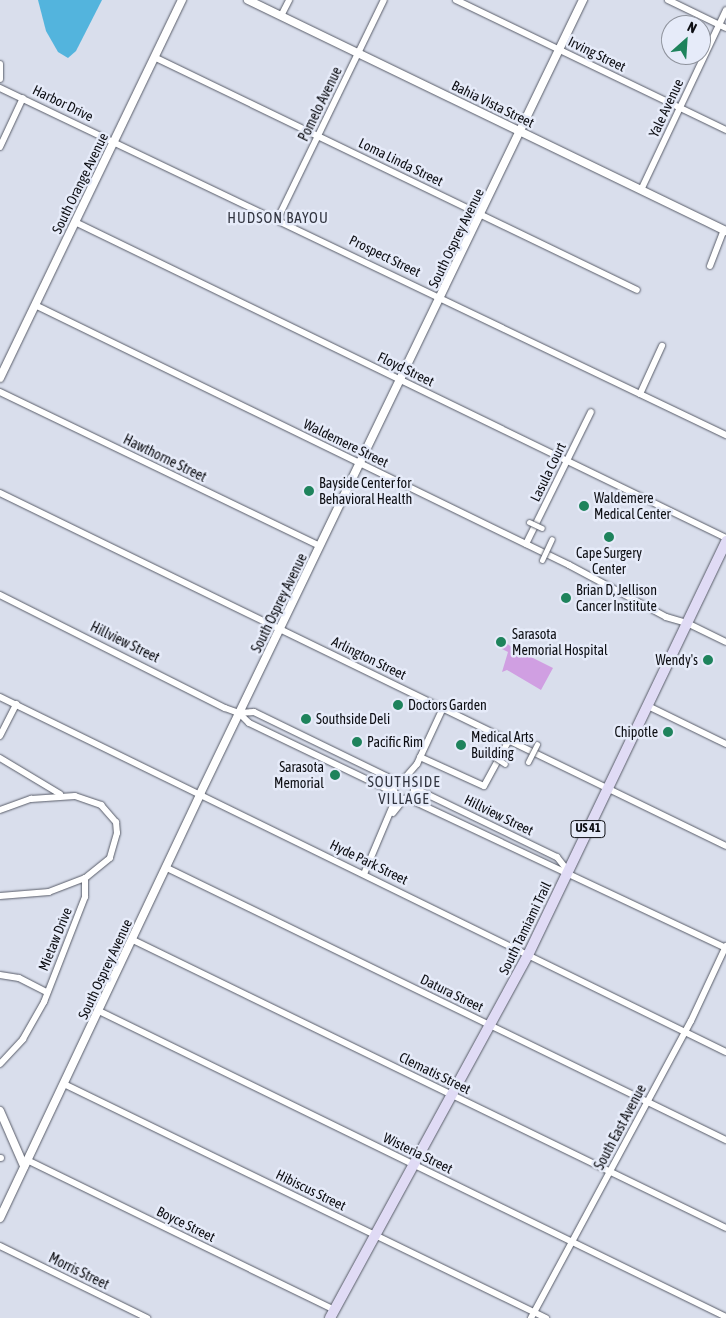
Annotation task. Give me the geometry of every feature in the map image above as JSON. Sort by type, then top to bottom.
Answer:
[{"type":"main road","name":"South Tamiami Trail","points":[[332,1314],[528,955],[726,540]]},
{"type":"street","name":"South Orange Avenue","points":[[0,378],[182,0]]},
{"type":"street","name":"Bahia Vista Street","points":[[248,0],[725,231]]},
{"type":"street","points":[[281,16],[289,0]]},
{"type":"street","name":"Pomelo Avenue","points":[[278,218],[384,0]]},
{"type":"street","name":"Irving Street","points":[[456,0],[726,130]]},
{"type":"street","name":"South Osprey Avenue","points":[[0,1218],[167,868],[200,794],[401,381],[583,0]]},
{"type":"street","points":[[668,0],[726,28]]},
{"type":"street","name":"Yale Avenue","points":[[641,190],[726,10]]},
{"type":"street","name":"Loma Linda Street","points":[[154,58],[637,290]]},
{"type":"street","points":[[0,64],[0,79]]},
{"type":"street","name":"Harbor Drive","points":[[0,88],[114,141]]},
{"type":"street","points":[[0,147],[23,98]]},
{"type":"street","name":"Prospect Street","points":[[114,141],[278,218],[726,435]]},
{"type":"street","name":"Floyd Street","points":[[75,222],[726,540]]},
{"type":"street","points":[[710,266],[725,231]]},
{"type":"street","name":"Waldemere Street","points":[[35,305],[526,544],[641,605],[687,623],[726,642]]},
{"type":"street","points":[[640,394],[662,346]]},
{"type":"street","name":"Hawthorne Street","points":[[0,392],[320,546]]},
{"type":"street","name":"Lasula Court","points":[[526,544],[591,412]]},
{"type":"street","name":"Arlington Street","points":[[0,493],[726,846]]},
{"type":"street","points":[[529,522],[542,528]]},
{"type":"street","points":[[542,560],[552,539]]},
{"type":"street","name":"Hillview Street","points":[[0,595],[239,713],[249,723],[554,869],[568,871],[726,947]]},
{"type":"street","name":"Hyde Park Street","points":[[0,697],[726,1052]]},
{"type":"street","points":[[0,736],[16,704]]},
{"type":"street","points":[[648,706],[726,744]]},
{"type":"street","points":[[364,874],[401,796],[413,785],[418,760],[443,708]]},
{"type":"street","name":"Hillview Street","points":[[239,713],[263,716],[413,785],[558,857],[568,871]]},
{"type":"street","points":[[418,760],[481,786],[486,784],[508,740]]},
{"type":"street","points":[[528,762],[537,744]]},
{"type":"street","points":[[488,753],[505,764]]},
{"type":"street","points":[[0,758],[60,794],[96,802],[116,822],[116,845],[110,858],[85,878],[48,892],[0,896]]},
{"type":"street","points":[[401,796],[401,780],[418,760]]},
{"type":"street","points":[[0,810],[31,799],[60,794]]},
{"type":"street","name":"Datura Street","points":[[167,868],[726,1140]]},
{"type":"street","name":"Mietaw Drive","points":[[0,1064],[32,1026],[85,897],[85,878]]},
{"type":"street","name":"Clematis Street","points":[[133,940],[726,1228]]},
{"type":"street","name":"South East Avenue","points":[[533,1315],[685,1032],[726,947]]},
{"type":"street","points":[[0,974],[19,978],[47,992]]},
{"type":"street","name":"Wisteria Street","points":[[99,1012],[726,1317]]},
{"type":"street","name":"Hibiscus Street","points":[[64,1084],[375,1235],[533,1315],[546,1318]]},
{"type":"street","points":[[0,1111],[26,1163]]},
{"type":"street","name":"Boyce Street","points":[[26,1163],[332,1314]]},
{"type":"street","name":"Morris Street","points":[[0,1246],[147,1318]]},
{"type":"shaded area","points":[[504,641],[515,650],[514,654],[523,658],[525,654],[553,668],[541,690],[507,670],[502,672],[508,652],[500,648]]},
{"type":"water","points":[[38,0],[102,0],[76,51],[68,58],[58,52],[46,31]]},
{"type":"place","name":"Bayside Center for Behavioral Health","points":[[309,491]]},
{"type":"place","name":"Waldemere Medical Center","points":[[584,506]]},
{"type":"place","name":"Cape Surgery Center","points":[[609,537]]},
{"type":"place","name":"Brian D, Jellison Cancer Institute","points":[[566,598]]},
{"type":"place","name":"Sarasota Memorial Hospital","points":[[501,642]]},
{"type":"place","name":"Wendy's","points":[[708,660]]},
{"type":"place","name":"Doctors Garden","points":[[398,705]]},
{"type":"place","name":"Southside Deli","points":[[306,719]]},
{"type":"place","name":"Chipotle","points":[[668,732]]},
{"type":"place","name":"Pacific Rim","points":[[357,742]]},
{"type":"place","name":"Medical Arts Building","points":[[461,745]]},
{"type":"place","name":"Sarasota Memorial","points":[[335,775]]},
{"type":"district","name":"HUDSON BAYOU","points":[[278,218]]},
{"type":"district","name":"SOUTHSIDE VILLAGE","points":[[404,790]]}]
